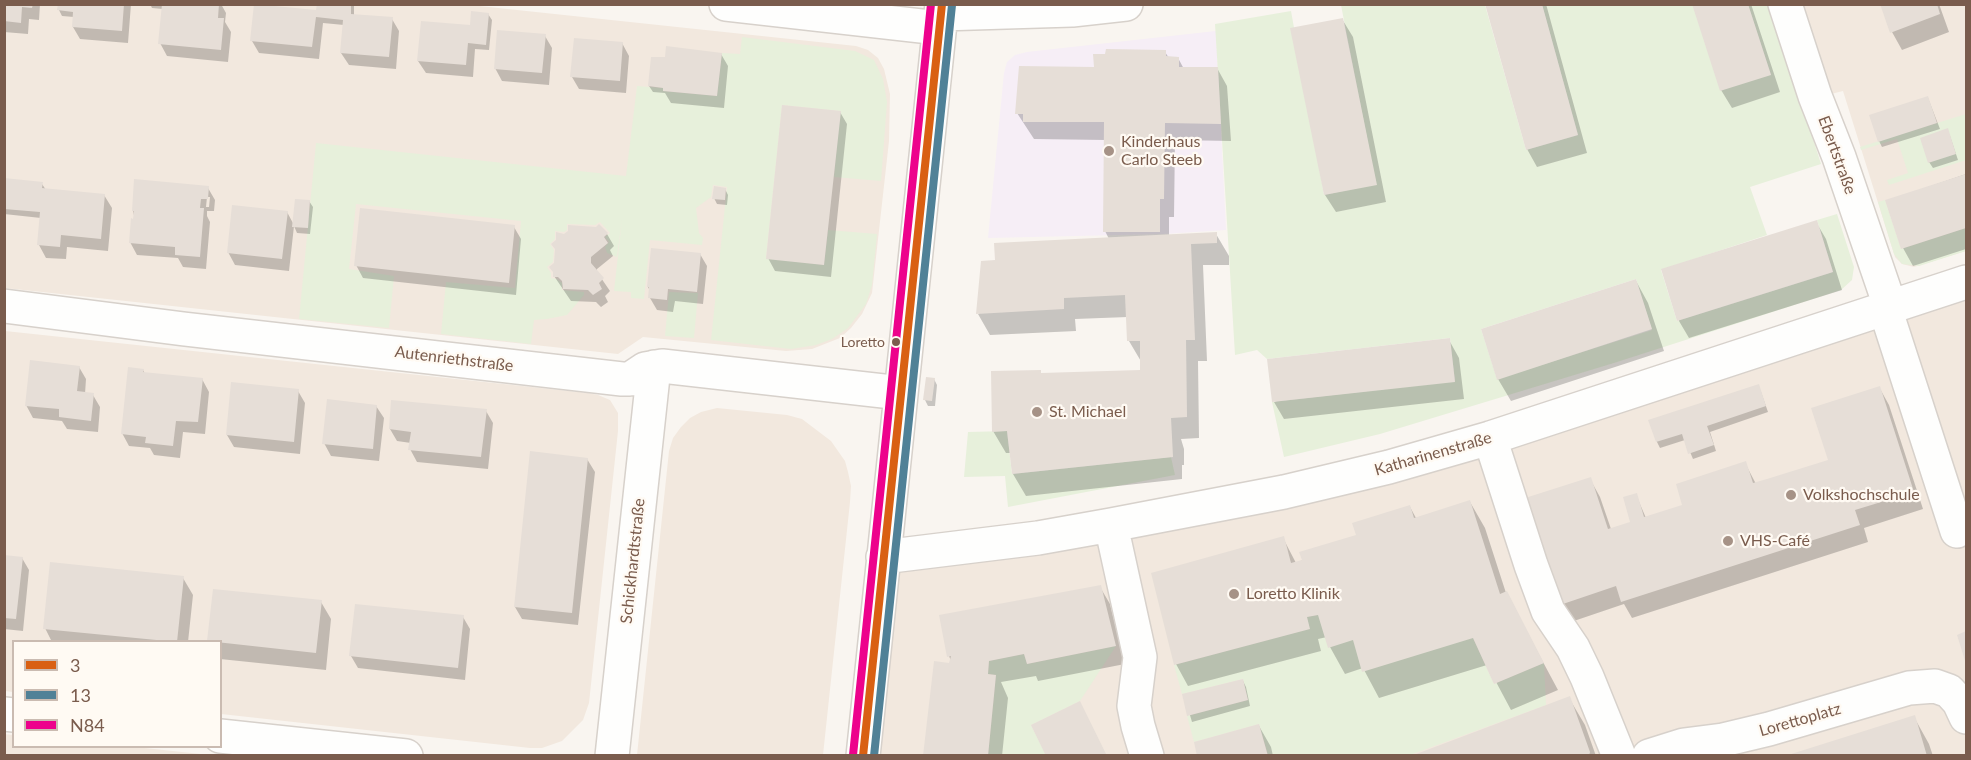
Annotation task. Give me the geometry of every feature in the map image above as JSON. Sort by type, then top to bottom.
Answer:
[{"type":"street","points":[[726,4],[941,15],[1062,10],[1126,4]]},
{"type":"street","name":"Ebertstraße","points":[[1785,4],[1888,307],[1957,531]]},
{"type":"street","points":[[863,756],[941,15]]},
{"type":"street","name":"Katharinenstraße","points":[[883,557],[1038,538],[1336,480],[1442,453],[1490,438],[1966,282]]},
{"type":"street","name":"Autenriethstraße","points":[[4,306],[622,379],[630,379],[645,369],[662,366],[902,393]]},
{"type":"street","name":"Schickhardtstraße","points":[[612,756],[654,367]]},
{"type":"street","points":[[1490,438],[1527,555],[1548,611],[1573,648],[1619,756]]},
{"type":"street","points":[[1111,525],[1140,657],[1140,672],[1134,706],[1147,756]]},
{"type":"street","name":"Lorettoplatz","points":[[1649,756],[1684,745],[1723,740],[1769,729],[1909,688],[1935,686],[1958,704]]},
{"type":"street","points":[[222,736],[406,756]]},
{"type":"shaded area","points":[[5,5],[470,5],[856,46],[868,50],[878,58],[884,69],[890,94],[889,141],[872,293],[862,314],[851,328],[840,338],[812,349],[786,351],[643,337],[618,354],[5,288]]},
{"type":"shaded area","points":[[1798,5],[1966,5],[1966,251],[1914,267],[1902,264],[1895,257],[1843,91],[1827,95]]},
{"type":"shaded area","name":"Kinderhaus Carlo Steeb","points":[[1216,31],[1226,230],[1164,234],[988,238],[1004,73],[1007,62],[1015,55],[1027,52]]},
{"type":"shaded area","points":[[1966,282],[1966,755],[853,756],[875,551],[1265,489]]},
{"type":"shaded area","points":[[5,331],[588,393],[610,400],[618,413],[589,703],[583,720],[562,741],[542,748],[530,748],[222,714],[222,640],[12,640],[12,692],[5,691]]},
{"type":"shaded area","points":[[717,408],[787,415],[802,419],[831,441],[845,461],[851,486],[850,502],[823,755],[637,755],[669,451],[673,438],[690,418],[701,412]]},
{"type":"shaded area","points":[[4,734],[12,735],[12,748],[145,748],[210,755],[5,755]]},
{"type":"green space","points":[[1341,5],[1485,5],[1526,150],[1578,135],[1542,5],[1692,5],[1771,75],[1748,5],[1771,5],[1821,164],[1750,187],[1767,235],[1661,270],[1677,321],[1833,272],[1817,220],[1837,214],[1854,267],[1852,280],[1841,290],[1614,363],[1380,434],[1284,457],[1272,402],[1455,381],[1450,338],[1267,359],[1257,350],[1235,355],[1215,24],[1291,11],[1324,195],[1376,184]],"holes":[[[1636,279],[1652,330],[1497,379],[1481,329]]]},
{"type":"green space","points":[[742,37],[855,51],[874,60],[883,79],[887,102],[881,181],[834,177],[840,111],[782,105],[766,258],[824,265],[828,230],[877,234],[872,285],[866,304],[848,328],[832,339],[816,345],[791,349],[711,340],[727,187],[713,185],[711,197],[696,208],[699,233],[703,238],[702,245],[650,240],[644,299],[631,298],[631,292],[614,291],[622,219],[617,257],[607,253],[605,247],[609,242],[605,237],[610,233],[600,222],[595,225],[567,224],[567,230],[564,232],[555,231],[555,239],[550,244],[554,250],[553,262],[547,267],[551,278],[562,283],[562,290],[584,292],[584,295],[567,315],[534,320],[531,344],[441,334],[446,282],[515,288],[521,221],[356,204],[349,269],[394,276],[389,328],[299,319],[316,143],[626,176],[637,86],[717,96],[722,53],[740,54]]},
{"type":"green space","points":[[1966,114],[1966,160],[1889,185],[1887,180],[1908,173],[1897,139],[1861,150],[1860,147]]},
{"type":"green space","points":[[1885,200],[1901,249],[1966,228],[1966,251],[1919,266],[1902,264],[1894,254],[1878,202]]},
{"type":"green space","points":[[669,292],[698,293],[694,338],[665,336]]},
{"type":"green space","points":[[1007,431],[1012,474],[1171,457],[1175,475],[1008,507],[1005,476],[964,477],[968,432]]},
{"type":"green space","points":[[1318,615],[1353,640],[1473,638],[1494,684],[1544,663],[1546,705],[1410,755],[1268,755],[1259,724],[1194,742],[1187,716],[1248,700],[1243,679],[1182,694],[1174,665],[1309,629],[1307,617]]},
{"type":"green space","points":[[1116,646],[1080,701],[1031,725],[1046,755],[988,756],[996,675],[988,674],[989,661],[1024,654],[1027,664]]},
{"type":"building","points":[[4,4],[33,4],[32,8],[22,7],[21,23],[4,21]]},
{"type":"building","points":[[58,4],[124,4],[122,31],[72,27],[73,12],[57,10]]},
{"type":"building","points":[[162,4],[219,4],[218,18],[224,18],[221,50],[158,44]]},
{"type":"building","points":[[254,4],[316,10],[317,4],[351,4],[351,14],[393,17],[389,57],[340,53],[343,20],[316,17],[312,47],[250,41]]},
{"type":"building","points":[[1485,4],[1542,4],[1578,135],[1526,150]]},
{"type":"building","points":[[1692,4],[1748,4],[1771,75],[1720,91]]},
{"type":"building","points":[[1880,4],[1937,4],[1940,14],[1890,33]]},
{"type":"building","points":[[471,11],[489,13],[486,45],[468,43],[466,65],[417,61],[421,21],[470,25]]},
{"type":"building","points":[[1343,18],[1377,185],[1324,195],[1290,28]]},
{"type":"building","points":[[497,30],[546,34],[542,73],[494,69]]},
{"type":"building","points":[[574,38],[623,42],[620,81],[570,77]]},
{"type":"building","points":[[666,46],[722,53],[717,96],[663,91],[663,88],[648,86],[651,57],[665,57]]},
{"type":"building","points":[[1106,49],[1166,50],[1166,56],[1179,57],[1179,67],[1218,67],[1221,124],[1165,123],[1164,199],[1160,199],[1160,232],[1103,232],[1104,122],[1023,122],[1023,114],[1015,114],[1019,66],[1094,67],[1093,54],[1105,54]]},
{"type":"building","points":[[1928,96],[1937,123],[1878,142],[1869,115]]},
{"type":"building","points":[[782,105],[841,111],[824,265],[766,259]]},
{"type":"building","points":[[1948,128],[1956,154],[1928,163],[1920,138]]},
{"type":"building","points":[[1966,174],[1966,228],[1901,249],[1885,200]]},
{"type":"building","points":[[4,178],[43,182],[42,188],[105,194],[101,239],[61,235],[60,247],[37,245],[40,212],[4,209]]},
{"type":"building","points":[[134,179],[209,186],[208,199],[201,199],[200,208],[204,208],[200,257],[175,255],[175,247],[129,243],[131,218],[133,219],[134,211],[132,211]]},
{"type":"building","points":[[714,186],[726,188],[725,200],[712,199]]},
{"type":"building","points":[[295,199],[310,200],[308,228],[292,227]]},
{"type":"building","points":[[232,205],[288,211],[282,259],[227,253]]},
{"type":"building","points":[[360,208],[515,225],[509,283],[354,266]]},
{"type":"building","points":[[1817,220],[1833,272],[1677,321],[1661,269]]},
{"type":"building","points":[[599,224],[608,233],[604,237],[608,243],[591,257],[591,263],[604,278],[599,283],[602,289],[593,295],[588,290],[563,289],[562,281],[558,277],[553,277],[553,272],[549,267],[554,263],[555,249],[551,244],[556,240],[556,232],[564,234],[568,231],[568,225],[596,227]]},
{"type":"building","points":[[1217,232],[1217,243],[1191,244],[1195,340],[1186,340],[1187,417],[1171,418],[1173,457],[1012,474],[1007,431],[992,432],[991,371],[1041,370],[1041,373],[1140,370],[1140,341],[1127,341],[1125,295],[1064,298],[1064,309],[976,314],[981,261],[995,260],[994,243]]},
{"type":"building","points":[[651,248],[701,253],[697,292],[668,289],[667,300],[648,298]]},
{"type":"building","points":[[1636,279],[1652,329],[1497,380],[1481,329]]},
{"type":"building","points":[[1450,338],[1455,382],[1272,402],[1267,359]]},
{"type":"building","points":[[30,360],[80,366],[77,391],[94,393],[91,421],[59,417],[59,409],[25,406]]},
{"type":"building","points":[[128,367],[144,369],[143,372],[203,378],[198,422],[176,421],[173,446],[145,443],[146,437],[121,434]]},
{"type":"building","points":[[926,377],[935,378],[932,401],[923,400]]},
{"type":"building","points":[[231,382],[299,389],[294,442],[226,435]]},
{"type":"building","points":[[1759,384],[1766,406],[1707,426],[1714,445],[1688,454],[1682,434],[1656,442],[1648,420]]},
{"type":"building","name":"Volkshochschule","points":[[1880,386],[1914,492],[1855,510],[1860,525],[1621,602],[1616,586],[1557,606],[1522,499],[1591,477],[1608,529],[1630,522],[1623,497],[1637,493],[1644,517],[1682,505],[1676,484],[1746,461],[1753,483],[1828,460],[1811,408]]},
{"type":"building","points":[[327,399],[377,405],[373,449],[322,444]]},
{"type":"building","points":[[391,400],[487,409],[481,457],[408,450],[411,432],[389,429]]},
{"type":"building","points":[[530,451],[588,458],[572,613],[514,607]]},
{"type":"building","points":[[1470,500],[1500,594],[1507,591],[1544,663],[1494,684],[1473,638],[1362,672],[1353,640],[1328,648],[1318,615],[1307,617],[1310,629],[1174,665],[1151,573],[1284,536],[1291,563],[1302,560],[1299,552],[1356,535],[1352,523],[1410,505],[1414,518]]},
{"type":"building","points":[[4,555],[23,557],[16,619],[4,618]]},
{"type":"building","points":[[50,562],[184,576],[177,640],[43,629]]},
{"type":"building","points":[[1101,585],[1116,646],[1027,664],[1024,654],[989,661],[988,674],[996,675],[988,756],[923,756],[934,661],[949,663],[951,656],[947,657],[939,615]]},
{"type":"building","points":[[213,589],[322,600],[316,653],[207,640]]},
{"type":"building","points":[[355,604],[464,615],[458,668],[349,656]]},
{"type":"building","points":[[1966,631],[1966,664],[1957,635]]},
{"type":"building","points":[[1243,679],[1248,700],[1187,716],[1182,694]]},
{"type":"building","points":[[1570,696],[1590,752],[1589,756],[1411,756]]},
{"type":"building","points":[[1080,701],[1107,756],[1046,756],[1031,725]]},
{"type":"building","points":[[1915,715],[1927,756],[1788,756],[1788,755]]},
{"type":"building","points":[[1259,724],[1268,756],[1197,756],[1194,742]]},
{"type":"transit line","name":"N84","points":[[853,755],[931,4]]},
{"type":"transit line","name":"3","points":[[863,756],[942,4]]},
{"type":"transit line","name":"13","points":[[874,756],[952,5]]},
{"type":"place","name":"Kinderhaus Carlo Steeb","points":[[1109,151]]},
{"type":"place","name":"Loretto","points":[[896,342]]},
{"type":"place","name":"St. Michael","points":[[1037,412]]},
{"type":"place","name":"Volkshochschule","points":[[1791,495]]},
{"type":"place","name":"VHS-Café","points":[[1728,541]]},
{"type":"place","name":"Loretto Klinik","points":[[1234,594]]}]
